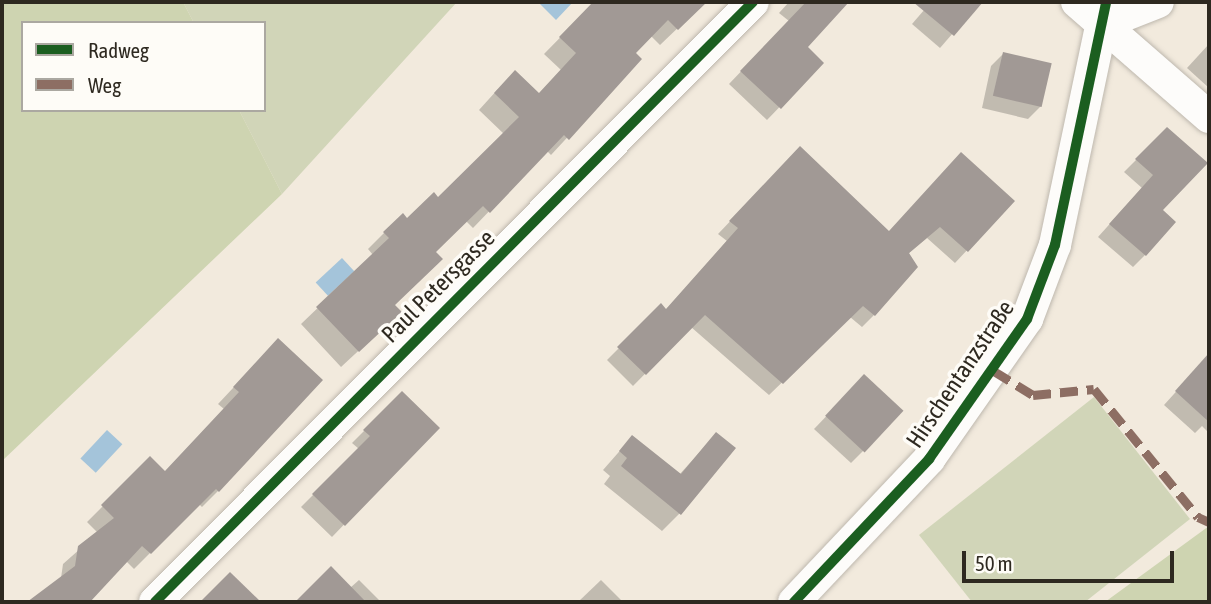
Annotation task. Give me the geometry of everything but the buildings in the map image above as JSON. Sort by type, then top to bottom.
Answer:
[{"type":"street","name":"Paul Petersgasse","points":[[155,602],[753,2]]},
{"type":"street","points":[[1077,2],[1104,13],[1209,117]]},
{"type":"street","points":[[1104,13],[1158,2]]},
{"type":"street","name":"Hirschentanzstraße","points":[[794,602],[929,459],[1027,320],[1055,245],[1104,13]]},
{"type":"green space","points":[[2,2],[183,2],[193,21],[21,21],[21,112],[240,112],[282,194],[2,461]]},
{"type":"green space","points":[[183,2],[457,2],[282,194],[240,112],[266,112],[266,21],[193,21]]},
{"type":"green space","points":[[1094,397],[1190,519],[1085,602],[972,602],[919,535]]},
{"type":"green space","points":[[1209,526],[1209,602],[1105,602]]},
{"type":"water","points":[[538,2],[573,2],[556,20]]},
{"type":"water","points":[[342,258],[354,271],[328,296],[316,283]]},
{"type":"water","points":[[107,430],[122,444],[96,473],[80,459]]},
{"type":"marked path","points":[[994,371],[1033,395],[1094,389],[1198,517],[1209,522]]},
{"type":"cycle path","points":[[155,602],[753,2]]},
{"type":"cycle path","points":[[794,602],[929,459],[1027,319],[1055,245],[1106,2]]}]
